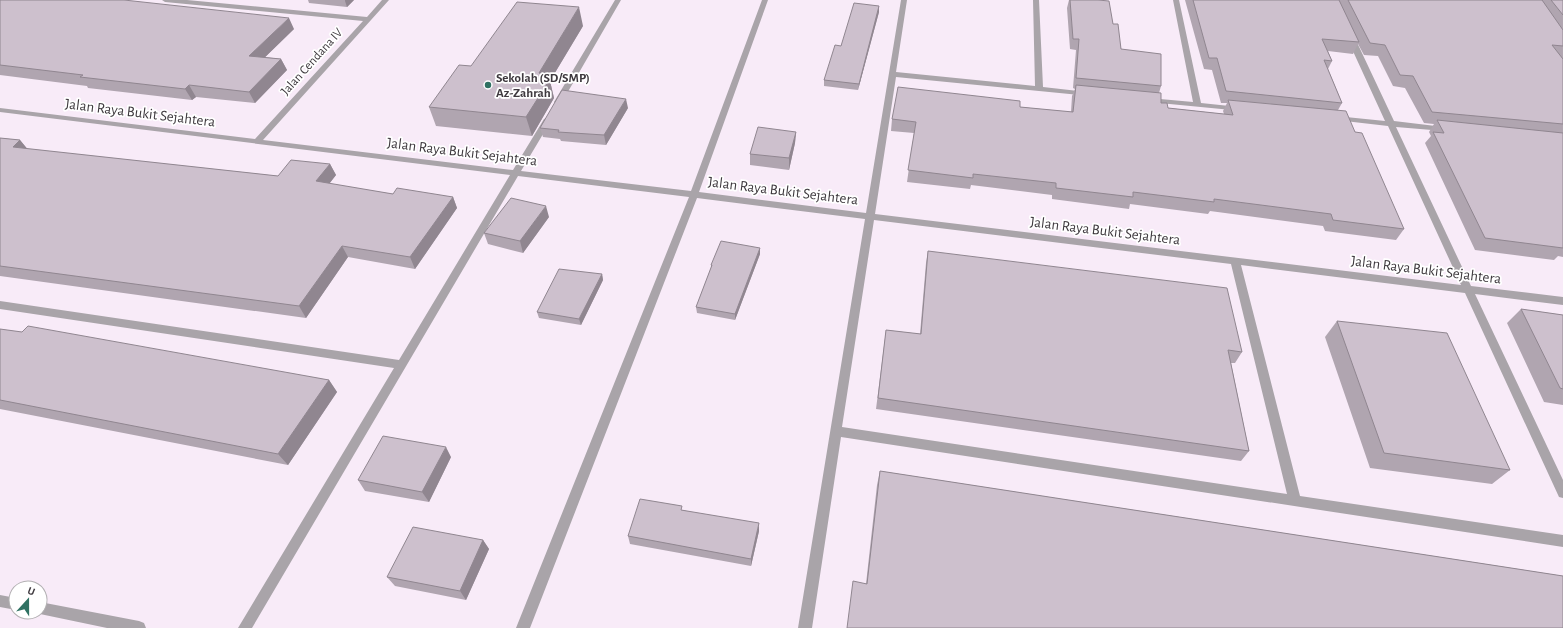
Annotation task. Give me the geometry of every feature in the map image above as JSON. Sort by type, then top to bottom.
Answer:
[{"type":"street","points":[[164,0],[369,19]]},
{"type":"street","points":[[231,7],[238,0]]},
{"type":"street","name":"Jalan Cendana IV","points":[[257,141],[386,0]]},
{"type":"street","points":[[246,628],[618,0]]},
{"type":"street","points":[[523,628],[694,195],[765,0]]},
{"type":"street","points":[[805,628],[904,0]]},
{"type":"street","points":[[1036,0],[1039,89]]},
{"type":"street","points":[[1176,0],[1197,104]]},
{"type":"street","points":[[1346,28],[1563,493]]},
{"type":"street","points":[[892,74],[1094,94]]},
{"type":"street","points":[[1142,99],[1251,110]]},
{"type":"street","name":"Jalan Raya Bukit Sejahtera","points":[[0,110],[1563,301]]},
{"type":"street","points":[[1329,118],[1454,130]]},
{"type":"street","points":[[1235,261],[1296,501]]},
{"type":"street","points":[[0,305],[402,365]]},
{"type":"street","points":[[835,431],[1563,541]]},
{"type":"street","points":[[48,610],[139,628]]},
{"type":"building","points":[[0,0],[124,0],[289,18],[249,56],[281,59],[249,92],[189,85],[185,89],[80,77],[83,75],[0,65]]},
{"type":"building","points":[[1070,0],[1109,1],[1113,24],[1118,24],[1121,49],[1161,54],[1161,86],[1076,78],[1079,39],[1073,39]]},
{"type":"building","points":[[1193,0],[1339,0],[1359,42],[1322,39],[1332,61],[1324,60],[1342,103],[1226,91],[1217,58],[1209,58]]},
{"type":"building","points":[[1348,0],[1542,0],[1563,30],[1563,46],[1552,45],[1563,59],[1563,124],[1432,112],[1413,76],[1400,75],[1385,45],[1370,43]]},
{"type":"building","points":[[1551,0],[1563,0],[1563,15]]},
{"type":"building","points":[[517,2],[579,7],[539,73],[544,74],[542,78],[550,79],[526,117],[429,107],[459,65],[471,66]]},
{"type":"building","points":[[854,3],[879,6],[859,84],[824,80],[835,45],[841,46]]},
{"type":"building","points":[[1076,85],[1161,93],[1161,103],[1167,103],[1168,108],[1233,115],[1228,100],[1346,111],[1355,132],[1362,133],[1404,229],[1333,220],[1331,214],[1214,199],[1214,202],[1133,192],[1133,197],[1056,188],[1056,183],[973,174],[973,178],[908,170],[916,122],[892,119],[898,87],[1020,101],[1020,107],[1073,112]]},
{"type":"building","points":[[562,90],[626,99],[604,135],[558,132],[559,130],[540,128]]},
{"type":"building","points":[[1437,120],[1563,133],[1563,248],[1485,238],[1433,132],[1444,133]]},
{"type":"building","points":[[758,127],[796,132],[789,158],[750,154]]},
{"type":"building","points":[[0,138],[20,140],[13,147],[278,176],[291,160],[330,164],[316,181],[393,194],[397,188],[453,197],[410,257],[342,246],[299,306],[0,266]]},
{"type":"building","points":[[511,198],[546,206],[520,241],[484,233]]},
{"type":"building","points":[[721,241],[760,248],[735,314],[696,307]]},
{"type":"building","points":[[928,251],[1227,288],[1242,352],[1228,350],[1249,451],[878,398],[886,330],[921,334]]},
{"type":"building","points":[[559,269],[602,274],[579,319],[537,312]]},
{"type":"building","points":[[1521,309],[1563,315],[1563,389],[1560,388]]},
{"type":"building","points":[[1337,321],[1447,333],[1510,470],[1384,453]]},
{"type":"building","points":[[28,326],[329,380],[278,454],[0,400],[0,329],[22,332]]},
{"type":"building","points":[[383,436],[446,447],[422,492],[358,480]]},
{"type":"building","points":[[880,471],[1563,576],[1563,628],[847,628],[853,581],[867,584]]},
{"type":"building","points":[[640,499],[682,506],[681,510],[759,523],[751,559],[628,536]]},
{"type":"building","points":[[413,527],[483,540],[460,591],[387,577]]},
{"type":"place","name":"Sekolah (SD/SMP) Az-Zahrah","points":[[488,85]]}]
